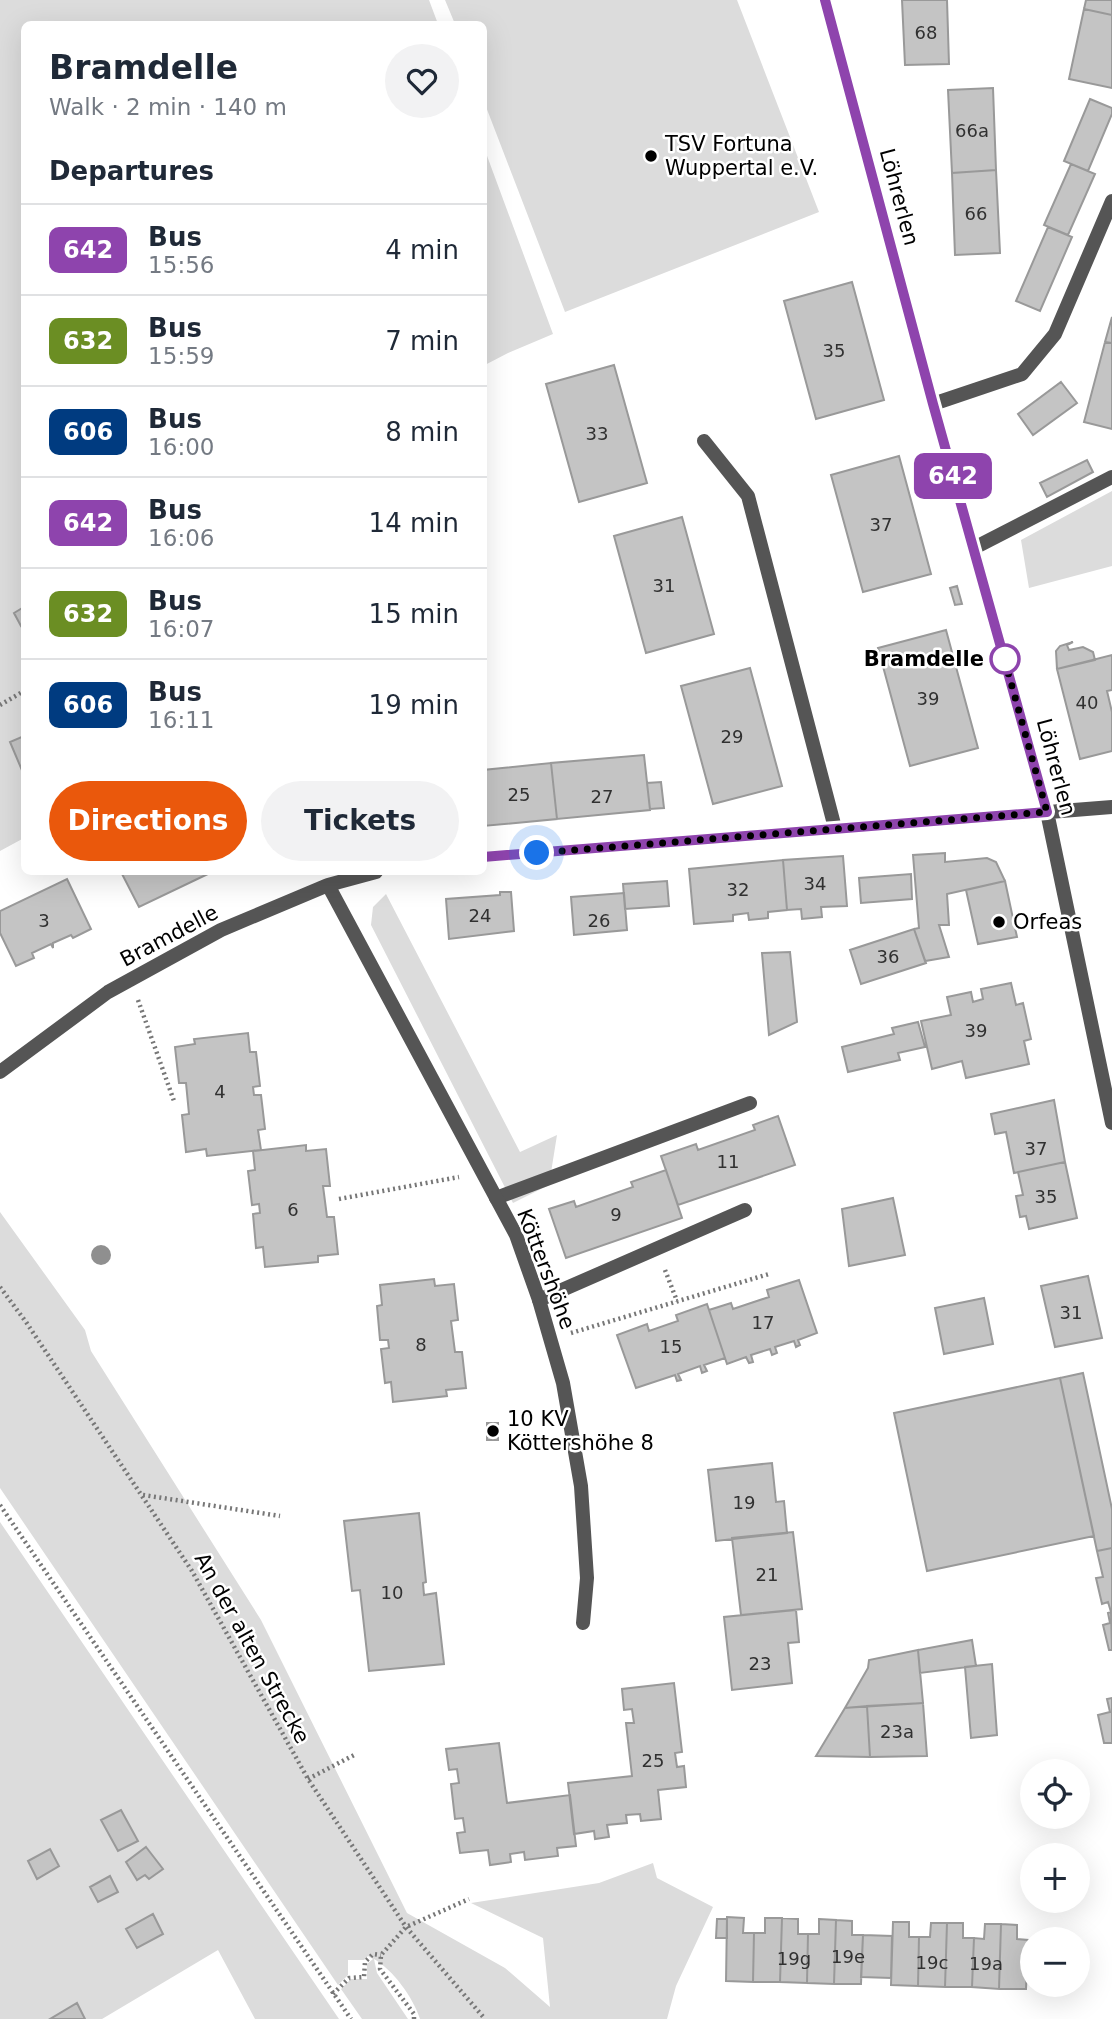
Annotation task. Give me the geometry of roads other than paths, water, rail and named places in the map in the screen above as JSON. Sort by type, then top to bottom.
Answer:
[{"type":"street","name":"Löhrerlen","points":[[825,0],[933,404],[1047,812],[1112,1123]]},
{"type":"street","points":[[933,404],[1022,374],[1055,334],[1112,201]]},
{"type":"street","points":[[704,440],[748,496],[835,828]]},
{"type":"street","points":[[974,548],[1112,477]]},
{"type":"street","points":[[487,857],[1112,807]]},
{"type":"street","name":"Bramdelle","points":[[0,1072],[108,992],[221,930],[328,885],[365,875]]},
{"type":"street","name":"Köttershöhe","points":[[328,885],[516,1236],[539,1300],[563,1382],[581,1486],[587,1578],[583,1623]]},
{"type":"street","points":[[496,1198],[750,1102]]},
{"type":"street","points":[[539,1300],[745,1210]]},
{"type":"place","name":"TSV Fortuna Wuppertal e.V.","points":[[651,156]]},
{"type":"place","name":"Bramdelle","points":[[1005,659]]},
{"type":"place","name":"Orfeas","points":[[999,922]]},
{"type":"place","name":"10 KV Köttershöhe 8","points":[[493,1431]]}]
